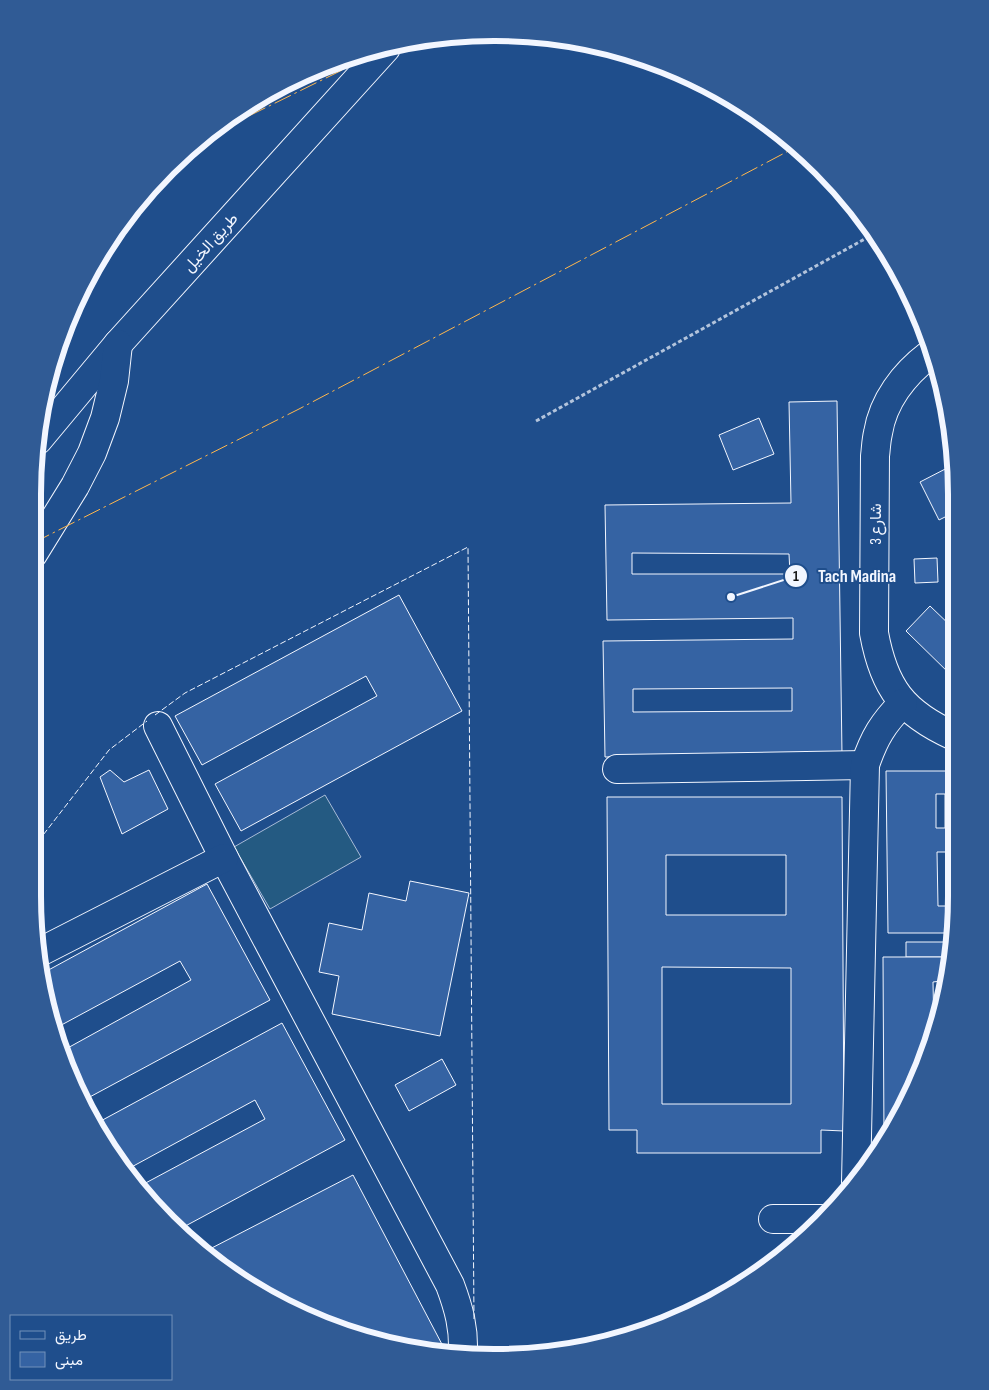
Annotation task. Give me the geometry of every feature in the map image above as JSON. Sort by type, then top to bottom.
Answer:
[{"type":"main road","name":"طريق الخيل","points":[[46,431],[118,344],[378,57]]},
{"type":"main road","points":[[41,540],[75,486],[92,453],[114,381],[118,344]]},
{"type":"main road","name":"شارع 3","points":[[926,357],[915,366],[898,385],[886,407],[878,431],[875,456],[874,633],[877,652],[884,670],[892,688],[903,703],[920,718],[948,733]]},
{"type":"main road","points":[[856,1168],[865,765],[879,731],[903,703]]},
{"type":"main road","points":[[158,726],[224,858],[450,1285],[462,1321],[463,1348]]},
{"type":"main road","points":[[617,769],[865,765]]},
{"type":"main road","points":[[44,950],[224,858]]},
{"type":"main road","points":[[773,1219],[812,1219]]},
{"type":"path","points":[[536,421],[867,238]]},
{"type":"shaded area","points":[[325,795],[361,857],[270,909],[234,847]]},
{"type":"building","points":[[837,401],[842,755],[605,757],[603,641],[793,639],[793,618],[607,620],[605,505],[791,503],[789,402]],"holes":[[[632,553],[789,554],[790,574],[632,574]],[[792,688],[792,711],[633,712],[633,689]]]},
{"type":"building","points":[[759,418],[774,454],[733,470],[719,435]]},
{"type":"building","points":[[947,468],[948,516],[939,520],[920,482]]},
{"type":"building","points":[[937,558],[938,582],[915,583],[914,559]]},
{"type":"building","points":[[399,595],[462,711],[241,831],[215,784],[377,696],[366,676],[202,765],[175,716]]},
{"type":"building","points":[[930,606],[948,623],[948,672],[906,631]]},
{"type":"building","points":[[110,770],[124,782],[149,770],[168,809],[122,834],[100,777]]},
{"type":"building","points":[[886,771],[948,771],[946,933],[888,933]],"holes":[[[936,794],[945,794],[945,828],[936,828]],[[937,852],[946,852],[946,906],[938,906]]]},
{"type":"building","points":[[607,797],[842,797],[844,1131],[821,1130],[821,1153],[637,1153],[637,1130],[609,1130]],"holes":[[[666,855],[786,855],[786,915],[666,915]],[[662,967],[791,968],[791,1104],[662,1104]]]},
{"type":"building","points":[[410,881],[469,893],[440,1036],[332,1014],[339,976],[319,972],[329,923],[362,930],[369,893],[406,901]]},
{"type":"building","points":[[207,884],[270,1000],[89,1097],[68,1048],[191,980],[180,961],[61,1025],[48,970]]},
{"type":"building","points":[[906,942],[945,942],[944,957],[906,957]]},
{"type":"building","points":[[883,957],[944,957],[939,981],[933,982],[933,1007],[924,1041],[901,1096],[884,1127]]},
{"type":"building","points":[[282,1023],[345,1140],[185,1226],[145,1183],[265,1119],[255,1100],[132,1167],[101,1121]]},
{"type":"building","points":[[442,1059],[456,1085],[409,1111],[395,1085]]},
{"type":"building","points":[[353,1175],[443,1346],[377,1333],[321,1314],[268,1288],[211,1248]]},
{"type":"fence","points":[[155,715],[185,693],[468,547],[474,1319]]},
{"type":"fence","points":[[41,838],[109,750],[147,721]]},
{"type":"power","points":[[239,121],[357,63]]},
{"type":"power","points":[[41,539],[299,409],[789,151]]},
{"type":"place","name":"Tach Madina","points":[[731,597]]}]
